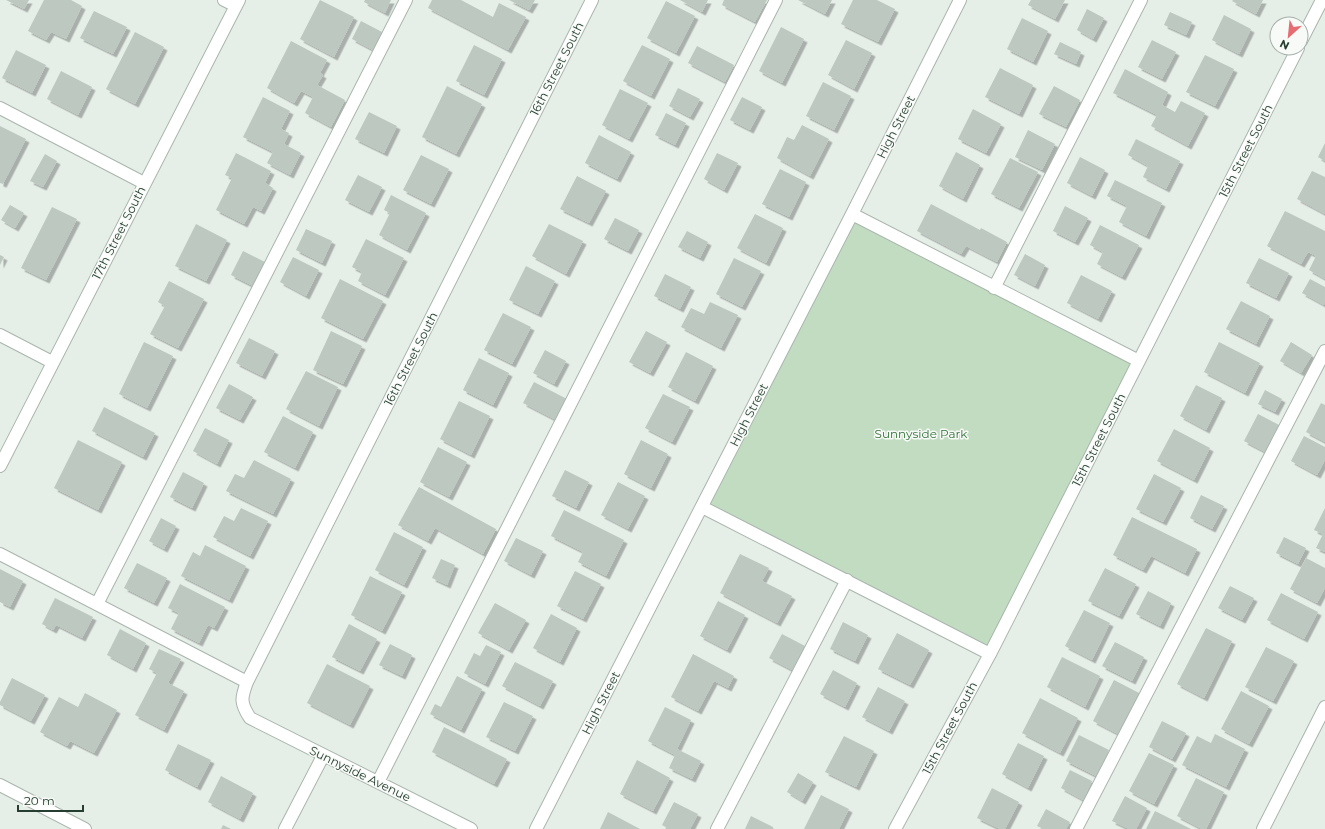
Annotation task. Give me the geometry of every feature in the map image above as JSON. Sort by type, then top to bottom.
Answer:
[{"type":"street","points":[[224,0],[237,3]]},
{"type":"street","points":[[97,604],[406,0]]},
{"type":"street","name":"16th Street South","points":[[250,718],[245,711],[242,702],[247,682],[592,0]]},
{"type":"street","points":[[378,782],[776,0]]},
{"type":"street","name":"High Street","points":[[536,829],[852,214],[960,0]]},
{"type":"street","points":[[994,288],[1141,0]]},
{"type":"street","points":[[1309,25],[1322,0]]},
{"type":"street","name":"17th Street South","points":[[0,466],[237,3]]},
{"type":"street","name":"15th Street South","points":[[895,829],[990,654],[1294,56]]},
{"type":"street","points":[[0,108],[144,183]]},
{"type":"street","points":[[852,214],[1139,361]]},
{"type":"street","points":[[0,335],[52,362]]},
{"type":"street","points":[[1076,829],[1325,351]]},
{"type":"street","points":[[702,507],[990,654]]},
{"type":"street","points":[[0,554],[247,682]]},
{"type":"street","points":[[717,829],[847,580]]},
{"type":"street","points":[[1263,829],[1325,707]]},
{"type":"street","name":"Sunnyside Avenue","points":[[250,718],[470,829]]},
{"type":"street","points":[[285,829],[324,756]]},
{"type":"street","points":[[0,785],[85,829]]},
{"type":"green space","name":"Sunnyside Park","points":[[852,214],[1139,361],[990,654],[702,507]]},
{"type":"building","points":[[6,0],[29,0],[24,9]]},
{"type":"building","points":[[44,0],[71,0],[82,6],[66,39],[51,32],[46,40],[28,31]]},
{"type":"building","points":[[320,0],[354,17],[334,57],[300,39]]},
{"type":"building","points":[[365,0],[391,0],[385,13],[364,2]]},
{"type":"building","points":[[432,0],[461,0],[493,17],[499,3],[526,17],[508,50],[428,8]]},
{"type":"building","points":[[509,0],[535,0],[529,10]]},
{"type":"building","points":[[680,0],[708,0],[702,12]]},
{"type":"building","points":[[724,0],[767,0],[755,22],[722,5]]},
{"type":"building","points":[[798,0],[832,0],[825,14]]},
{"type":"building","points":[[853,0],[877,0],[895,9],[878,42],[841,24]]},
{"type":"building","points":[[1031,0],[1065,0],[1055,19],[1028,5]]},
{"type":"building","points":[[1263,0],[1256,14],[1232,1]]},
{"type":"building","points":[[666,1],[695,16],[676,53],[647,38]]},
{"type":"building","points":[[1087,9],[1104,18],[1093,39],[1077,30]]},
{"type":"building","points":[[94,11],[127,27],[113,54],[80,38]]},
{"type":"building","points":[[1170,12],[1192,22],[1186,35],[1164,25]]},
{"type":"building","points":[[1224,15],[1251,29],[1239,54],[1212,40]]},
{"type":"building","points":[[1022,18],[1048,31],[1033,62],[1007,49]]},
{"type":"building","points":[[361,21],[382,32],[373,50],[352,39]]},
{"type":"building","points":[[781,27],[804,39],[782,83],[759,71]]},
{"type":"building","points":[[135,32],[164,47],[135,104],[106,89]]},
{"type":"building","points":[[846,40],[872,53],[854,89],[828,75]]},
{"type":"building","points":[[1152,40],[1176,52],[1162,79],[1138,67]]},
{"type":"building","points":[[291,41],[327,60],[320,73],[323,75],[317,85],[345,100],[331,127],[305,113],[313,97],[301,91],[294,103],[267,88]]},
{"type":"building","points":[[1060,42],[1081,52],[1076,64],[1054,54]]},
{"type":"building","points":[[474,45],[502,59],[484,95],[456,81]]},
{"type":"building","points":[[642,45],[670,59],[651,96],[623,81]]},
{"type":"building","points":[[697,46],[734,65],[725,82],[688,63]]},
{"type":"building","points":[[16,50],[46,65],[32,93],[2,78]]},
{"type":"building","points":[[1205,55],[1234,69],[1215,106],[1186,92]]},
{"type":"building","points":[[1000,68],[1033,85],[1019,114],[985,97]]},
{"type":"building","points":[[1125,69],[1168,92],[1162,105],[1175,112],[1181,101],[1205,113],[1188,146],[1151,126],[1157,115],[1113,93]]},
{"type":"building","points":[[61,71],[92,87],[78,115],[47,99]]},
{"type":"building","points":[[823,82],[851,96],[834,130],[806,116]]},
{"type":"building","points":[[447,86],[482,104],[456,154],[422,137]]},
{"type":"building","points":[[1054,86],[1080,100],[1066,127],[1039,114]]},
{"type":"building","points":[[678,88],[700,99],[690,117],[669,106]]},
{"type":"building","points":[[620,89],[648,103],[629,139],[602,125]]},
{"type":"building","points":[[263,97],[290,111],[281,129],[289,133],[284,144],[301,153],[290,175],[267,163],[273,152],[243,137]]},
{"type":"building","points":[[742,97],[762,107],[750,130],[730,120]]},
{"type":"building","points":[[973,109],[1001,124],[986,153],[958,139]]},
{"type":"building","points":[[369,112],[397,126],[384,153],[355,139]]},
{"type":"building","points":[[666,113],[686,123],[675,145],[655,135]]},
{"type":"building","points":[[802,125],[829,139],[810,176],[777,158],[787,137],[794,140]]},
{"type":"building","points":[[0,126],[26,139],[3,184],[0,183]]},
{"type":"building","points":[[1028,130],[1055,144],[1042,170],[1015,157]]},
{"type":"building","points":[[599,135],[631,152],[617,179],[585,163]]},
{"type":"building","points":[[1136,139],[1180,161],[1166,189],[1143,177],[1148,166],[1128,155]]},
{"type":"building","points":[[1325,143],[1325,161],[1318,157]]},
{"type":"building","points":[[956,152],[980,165],[963,199],[939,186]]},
{"type":"building","points":[[236,153],[271,171],[265,183],[273,188],[261,211],[253,207],[244,224],[216,210],[232,178],[225,175]]},
{"type":"building","points":[[717,153],[738,163],[724,190],[704,179]]},
{"type":"building","points":[[45,154],[57,161],[43,187],[30,181]]},
{"type":"building","points":[[421,155],[449,169],[431,204],[403,190]]},
{"type":"building","points":[[1080,157],[1105,170],[1092,196],[1067,183]]},
{"type":"building","points":[[1010,158],[1038,172],[1019,208],[991,194]]},
{"type":"building","points":[[780,169],[806,182],[789,217],[762,204]]},
{"type":"building","points":[[1312,171],[1325,177],[1325,214],[1297,199]]},
{"type":"building","points":[[358,175],[382,187],[369,212],[345,200]]},
{"type":"building","points":[[577,176],[606,191],[589,223],[560,209]]},
{"type":"building","points":[[1115,180],[1162,203],[1146,236],[1119,222],[1127,206],[1107,196]]},
{"type":"building","points":[[391,195],[426,213],[407,250],[379,235],[390,213],[384,210]]},
{"type":"building","points":[[931,204],[980,230],[981,228],[1007,242],[997,262],[966,246],[961,254],[917,231]]},
{"type":"building","points":[[10,205],[24,213],[15,228],[1,220]]},
{"type":"building","points":[[1065,206],[1088,218],[1075,242],[1053,231]]},
{"type":"building","points":[[52,207],[77,219],[46,280],[21,268]]},
{"type":"building","points":[[1285,211],[1325,231],[1325,279],[1309,270],[1316,256],[1308,252],[1301,264],[1267,246]]},
{"type":"building","points":[[755,214],[783,228],[766,263],[737,248]]},
{"type":"building","points":[[615,218],[639,230],[628,251],[604,239]]},
{"type":"building","points":[[196,224],[227,240],[206,281],[175,266]]},
{"type":"building","points":[[549,224],[583,241],[566,274],[532,256]]},
{"type":"building","points":[[1100,225],[1139,245],[1122,277],[1097,264],[1103,252],[1090,245]]},
{"type":"building","points":[[306,229],[332,241],[322,263],[296,250]]},
{"type":"building","points":[[687,231],[708,242],[700,258],[678,247]]},
{"type":"building","points":[[366,239],[404,258],[385,295],[358,281],[362,272],[352,267]]},
{"type":"building","points":[[243,251],[267,263],[255,287],[231,275]]},
{"type":"building","points":[[1025,254],[1045,265],[1035,286],[1014,275]]},
{"type":"building","points":[[0,255],[4,257],[0,265]]},
{"type":"building","points":[[293,257],[319,270],[306,296],[280,282]]},
{"type":"building","points":[[734,258],[761,271],[742,307],[716,294]]},
{"type":"building","points":[[1259,258],[1289,273],[1276,298],[1246,283]]},
{"type":"building","points":[[526,266],[555,281],[538,314],[509,300]]},
{"type":"building","points":[[665,274],[691,287],[680,309],[654,296]]},
{"type":"building","points":[[1081,275],[1112,291],[1098,319],[1067,303]]},
{"type":"building","points":[[340,279],[383,301],[363,339],[321,318]]},
{"type":"building","points":[[1310,279],[1325,287],[1324,305],[1302,293]]},
{"type":"building","points":[[169,281],[204,299],[178,348],[150,334],[165,306],[158,302]]},
{"type":"building","points":[[1241,301],[1270,316],[1256,344],[1226,329]]},
{"type":"building","points":[[710,302],[738,315],[721,348],[681,327],[691,308],[704,314]]},
{"type":"building","points":[[503,313],[531,327],[512,364],[484,350]]},
{"type":"building","points":[[331,331],[362,346],[343,384],[313,370]]},
{"type":"building","points":[[646,331],[667,342],[650,373],[629,362]]},
{"type":"building","points":[[249,338],[275,351],[262,376],[236,363]]},
{"type":"building","points":[[144,342],[173,356],[147,408],[119,394]]},
{"type":"building","points":[[1219,342],[1260,363],[1245,393],[1204,372]]},
{"type":"building","points":[[1291,342],[1312,355],[1301,373],[1280,361]]},
{"type":"building","points":[[545,350],[566,361],[554,384],[533,373]]},
{"type":"building","points":[[686,352],[713,366],[695,401],[668,387]]},
{"type":"building","points":[[479,358],[509,373],[493,405],[463,390]]},
{"type":"building","points":[[306,371],[338,387],[319,426],[286,409]]},
{"type":"building","points":[[534,382],[567,399],[556,420],[523,403]]},
{"type":"building","points":[[229,384],[253,397],[240,420],[216,408]]},
{"type":"building","points":[[1196,385],[1222,398],[1206,430],[1180,416]]},
{"type":"building","points":[[1265,390],[1282,399],[1275,412],[1258,404]]},
{"type":"building","points":[[663,394],[690,407],[672,442],[645,428]]},
{"type":"building","points":[[459,401],[490,416],[471,455],[440,439]]},
{"type":"building","points":[[1321,403],[1325,405],[1325,442],[1306,432]]},
{"type":"building","points":[[104,407],[155,433],[143,457],[92,431]]},
{"type":"building","points":[[1258,414],[1283,427],[1269,454],[1244,441]]},
{"type":"building","points":[[283,416],[313,432],[295,468],[264,452]]},
{"type":"building","points":[[205,428],[229,440],[217,464],[193,451]]},
{"type":"building","points":[[1174,429],[1210,448],[1194,480],[1157,461]]},
{"type":"building","points":[[1304,436],[1325,447],[1325,460],[1317,475],[1291,461]]},
{"type":"building","points":[[78,440],[122,462],[98,510],[54,488]]},
{"type":"building","points":[[641,440],[668,454],[651,488],[624,474]]},
{"type":"building","points":[[438,447],[467,462],[449,497],[420,482]]},
{"type":"building","points":[[254,460],[291,479],[273,514],[226,491],[235,474],[244,478]]},
{"type":"building","points":[[565,470],[589,482],[576,508],[552,496]]},
{"type":"building","points":[[183,472],[204,483],[192,508],[170,497]]},
{"type":"building","points":[[1154,474],[1181,488],[1163,522],[1136,509]]},
{"type":"building","points":[[618,482],[645,496],[628,529],[601,515]]},
{"type":"building","points":[[419,487],[496,529],[483,554],[435,528],[428,541],[398,525]]},
{"type":"building","points":[[1201,495],[1224,506],[1212,529],[1190,518]]},
{"type":"building","points":[[241,508],[268,521],[250,556],[213,537],[224,516],[234,521]]},
{"type":"building","points":[[1325,508],[1325,552],[1316,548],[1323,534],[1314,530]]},
{"type":"building","points":[[564,510],[624,540],[606,576],[578,562],[583,552],[551,536]]},
{"type":"building","points":[[1132,517],[1197,549],[1185,573],[1151,556],[1143,570],[1113,555]]},
{"type":"building","points":[[161,518],[176,526],[164,549],[149,541]]},
{"type":"building","points":[[394,532],[423,547],[404,585],[375,570]]},
{"type":"building","points":[[1284,537],[1306,548],[1298,564],[1276,553]]},
{"type":"building","points":[[516,538],[543,551],[531,575],[504,561]]},
{"type":"building","points":[[205,545],[246,566],[229,600],[181,576],[193,552],[200,556]]},
{"type":"building","points":[[740,554],[769,568],[762,581],[792,596],[777,623],[720,593]]},
{"type":"building","points":[[1306,558],[1325,568],[1325,588],[1317,603],[1290,589]]},
{"type":"building","points":[[441,559],[455,565],[447,585],[432,578]]},
{"type":"building","points":[[137,563],[167,578],[154,603],[124,588]]},
{"type":"building","points":[[1105,568],[1136,584],[1119,616],[1088,601]]},
{"type":"building","points":[[0,569],[23,581],[10,607],[0,602]]},
{"type":"building","points":[[575,571],[601,584],[583,619],[557,606]]},
{"type":"building","points":[[370,576],[402,592],[382,631],[351,615]]},
{"type":"building","points":[[180,584],[225,607],[214,628],[208,625],[199,643],[171,629],[179,613],[168,608]]},
{"type":"building","points":[[1230,586],[1254,598],[1242,620],[1218,608]]},
{"type":"building","points":[[1148,591],[1171,603],[1160,626],[1136,614]]},
{"type":"building","points":[[1281,593],[1318,612],[1304,639],[1267,620]]},
{"type":"building","points":[[55,598],[93,617],[82,638],[56,625],[53,630],[42,624]]},
{"type":"building","points":[[718,601],[745,615],[727,650],[700,636]]},
{"type":"building","points":[[495,603],[526,620],[509,650],[478,633]]},
{"type":"building","points":[[1084,610],[1110,623],[1092,660],[1065,646]]},
{"type":"building","points":[[551,614],[577,628],[560,662],[533,648]]},
{"type":"building","points":[[843,622],[868,635],[855,661],[830,649]]},
{"type":"building","points":[[349,624],[377,639],[360,671],[332,657]]},
{"type":"building","points":[[1206,628],[1232,641],[1204,698],[1177,684]]},
{"type":"building","points":[[120,629],[146,643],[133,669],[107,655]]},
{"type":"building","points":[[897,633],[929,650],[910,685],[878,669]]},
{"type":"building","points":[[782,634],[805,646],[792,670],[769,658]]},
{"type":"building","points":[[1115,642],[1144,657],[1132,681],[1102,666]]},
{"type":"building","points":[[390,644],[412,655],[402,676],[379,665]]},
{"type":"building","points":[[486,645],[501,652],[485,684],[464,673],[474,653],[480,656]]},
{"type":"building","points":[[1266,647],[1294,661],[1273,701],[1245,687]]},
{"type":"building","points":[[159,649],[181,659],[168,683],[184,691],[164,730],[135,715],[157,673],[149,669]]},
{"type":"building","points":[[693,654],[734,676],[728,688],[714,681],[698,711],[671,697]]},
{"type":"building","points":[[1062,657],[1100,676],[1085,707],[1047,687]]},
{"type":"building","points":[[515,662],[553,681],[540,706],[502,686]]},
{"type":"building","points":[[327,664],[370,686],[350,725],[307,703]]},
{"type":"building","points":[[833,670],[857,683],[845,707],[820,694]]},
{"type":"building","points":[[457,676],[482,689],[461,730],[430,714],[435,704],[441,707]]},
{"type":"building","points":[[12,678],[45,695],[31,721],[0,705],[0,702]]},
{"type":"building","points":[[1114,680],[1141,694],[1120,735],[1093,721]]},
{"type":"building","points":[[878,687],[905,701],[889,731],[862,717]]},
{"type":"building","points":[[1241,691],[1269,706],[1249,744],[1221,729]]},
{"type":"building","points":[[85,693],[117,710],[94,753],[70,741],[67,746],[40,732],[59,697],[78,707]]},
{"type":"building","points":[[1040,698],[1078,718],[1060,753],[1022,733]]},
{"type":"building","points":[[504,702],[533,716],[515,751],[486,737]]},
{"type":"building","points":[[665,707],[691,720],[677,749],[701,761],[692,779],[669,768],[675,755],[648,741]]},
{"type":"building","points":[[1162,721],[1186,733],[1172,759],[1149,747]]},
{"type":"building","points":[[444,727],[507,759],[494,784],[432,752]]},
{"type":"building","points":[[1215,734],[1245,749],[1226,787],[1182,765],[1197,736],[1211,743]]},
{"type":"building","points":[[1079,735],[1109,750],[1096,776],[1066,761]]},
{"type":"building","points":[[844,736],[874,751],[856,787],[825,772]]},
{"type":"building","points":[[1018,743],[1044,756],[1028,788],[1002,774]]},
{"type":"building","points":[[178,744],[211,760],[197,787],[165,770]]},
{"type":"building","points":[[1149,753],[1174,765],[1154,804],[1129,791]]},
{"type":"building","points":[[637,760],[670,778],[653,811],[620,794]]},
{"type":"building","points":[[1070,770],[1092,781],[1083,800],[1061,788]]},
{"type":"building","points":[[798,773],[813,782],[802,801],[787,792]]},
{"type":"building","points":[[221,776],[253,793],[240,819],[208,802]]},
{"type":"building","points":[[1196,778],[1224,792],[1206,829],[1202,829],[1177,816]]},
{"type":"building","points":[[992,788],[1019,802],[1005,829],[1000,829],[977,818]]},
{"type":"building","points":[[821,795],[849,809],[839,829],[804,829]]},
{"type":"building","points":[[1125,796],[1147,808],[1136,829],[1129,829],[1112,821]]},
{"type":"building","points":[[674,802],[698,814],[690,829],[669,829],[662,825]]},
{"type":"building","points":[[1046,809],[1070,822],[1066,829],[1044,829],[1037,826]]},
{"type":"building","points":[[1155,811],[1191,829],[1146,829]]},
{"type":"building","points":[[608,812],[640,829],[600,829]]},
{"type":"building","points":[[751,816],[773,827],[773,829],[745,829]]},
{"type":"building","points":[[223,825],[231,829],[221,829]]}]
